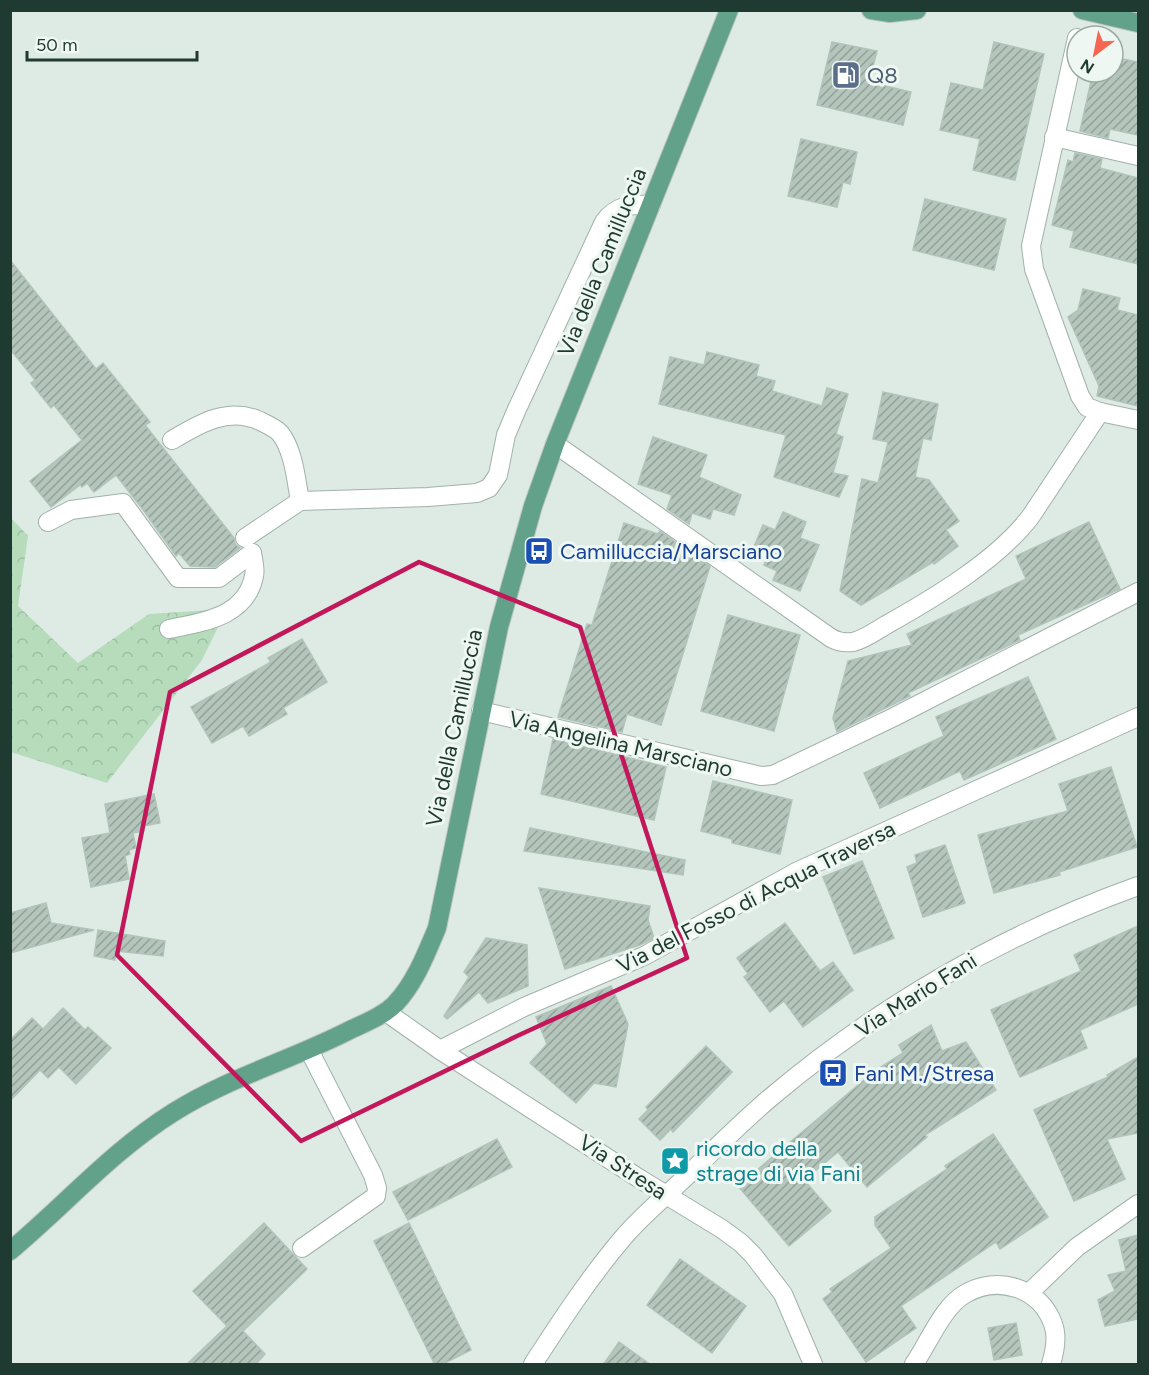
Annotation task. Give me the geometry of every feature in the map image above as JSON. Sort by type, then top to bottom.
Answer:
[{"type":"main road","name":"Via della Camilluccia","points":[[10,1251],[97,1173],[172,1113],[204,1095],[309,1050],[386,1012],[396,1003],[426,955],[437,928],[500,627],[533,506],[555,444],[729,10]]},
{"type":"main road","name":"Via della Camilluccia","points":[[722,28],[741,10]]},
{"type":"main road","points":[[871,10],[890,13],[917,10]]},
{"type":"main road","points":[[1083,11],[1138,23]]},
{"type":"street","points":[[1066,84],[1031,246],[1032,261],[1080,396],[1087,407],[1138,420]]},
{"type":"street","points":[[1054,137],[1138,156]]},
{"type":"street","points":[[245,538],[300,501],[428,498],[477,493],[489,488],[498,475],[506,435],[517,409],[604,222],[611,212],[631,204],[651,205]]},
{"type":"street","points":[[555,444],[831,638],[844,643],[859,640],[914,609],[1004,545],[1031,516],[1100,412]]},
{"type":"street","points":[[172,440],[208,420],[222,416],[254,418],[279,433],[291,460],[300,501]]},
{"type":"street","points":[[48,522],[71,510],[123,503],[178,578],[219,578],[252,553],[255,575],[248,594],[234,609],[213,620],[169,629]]},
{"type":"street","name":"Via Angelina Marsciano","points":[[482,711],[761,776],[773,775],[934,697],[1138,592]]},
{"type":"street","name":"Via del Fosso di Acqua Traversa","points":[[440,1050],[524,1007],[644,956],[798,871],[1138,717]]},
{"type":"street","name":"Via Mario Fani","points":[[533,1365],[561,1319],[622,1239],[650,1208],[778,1091],[917,990],[1008,940],[1058,917],[1138,886]]},
{"type":"street","name":"Via Stresa","points":[[386,1012],[440,1050],[722,1229],[753,1255],[783,1293],[813,1365]]},
{"type":"street","points":[[302,1248],[375,1196],[377,1191],[373,1175],[309,1050]]},
{"type":"street","points":[[1029,1293],[1077,1247],[1138,1204]]},
{"type":"street","points":[[914,1365],[948,1310],[964,1294],[983,1287],[1007,1285],[1029,1293],[1043,1306],[1054,1324],[1056,1341],[1051,1365]]},
{"type":"highlighted area","points":[[419,562],[580,627],[687,958],[517,1036],[301,1141],[117,955],[170,692]]},
{"type":"green space","points":[[10,517],[28,536],[18,606],[78,663],[149,614],[227,609],[202,660],[107,783],[11,752]]},
{"type":"building","points":[[832,42],[877,51],[869,82],[911,92],[903,125],[817,105]]},
{"type":"building","points":[[994,42],[1044,54],[1015,180],[973,170],[980,139],[940,130],[951,83],[983,90]]},
{"type":"building","points":[[1125,59],[1138,62],[1138,135],[1110,129],[1108,138],[1080,131],[1090,84],[1125,84]]},
{"type":"building","points":[[801,139],[857,152],[850,184],[843,182],[837,207],[788,196]]},
{"type":"building","points":[[1075,153],[1102,159],[1100,168],[1138,178],[1138,264],[1070,247],[1074,231],[1052,225],[1068,160],[1073,162]]},
{"type":"building","points":[[925,199],[1006,219],[994,270],[913,250]]},
{"type":"building","points":[[10,260],[96,369],[103,363],[150,422],[145,425],[234,538],[235,544],[240,548],[215,567],[190,566],[179,553],[176,556],[116,475],[94,492],[87,483],[82,487],[80,485],[51,507],[30,481],[82,440],[54,405],[51,408],[31,383],[35,380],[10,349]]},
{"type":"building","points":[[1083,289],[1120,298],[1117,310],[1138,315],[1138,406],[1097,396],[1099,386],[1068,317],[1078,310]]},
{"type":"building","points":[[707,352],[759,365],[756,376],[775,381],[772,391],[822,406],[827,388],[848,394],[836,434],[843,437],[833,473],[848,476],[839,497],[774,477],[786,435],[659,404],[670,357],[704,365]]},
{"type":"building","points":[[883,392],[938,404],[931,440],[923,438],[915,477],[929,480],[959,521],[946,530],[958,546],[934,564],[933,562],[861,605],[840,591],[862,479],[878,483],[888,442],[873,439]]},
{"type":"building","points":[[653,437],[707,455],[699,477],[741,495],[734,515],[713,509],[710,519],[692,513],[689,524],[667,509],[672,495],[638,484]]},
{"type":"building","points":[[783,512],[806,522],[800,538],[819,545],[800,591],[773,580],[777,571],[764,565],[766,560],[751,554],[763,525],[775,530]]},
{"type":"building","points":[[1089,522],[1120,589],[1018,635],[1020,640],[908,693],[910,696],[837,732],[833,718],[848,661],[912,645],[907,634],[1026,579],[1016,556]]},
{"type":"building","points":[[624,523],[658,534],[660,531],[682,547],[680,551],[693,555],[710,566],[661,725],[627,714],[622,732],[558,717],[587,624],[592,625]]},
{"type":"building","points":[[728,615],[800,635],[774,731],[701,711]]},
{"type":"building","points":[[302,639],[327,682],[283,708],[287,714],[249,736],[243,726],[212,743],[191,707],[271,662],[268,658]]},
{"type":"building","points":[[1028,677],[1056,739],[964,780],[960,771],[880,808],[864,773],[944,736],[936,717]]},
{"type":"building","points":[[553,739],[666,767],[654,820],[541,794]]},
{"type":"building","points":[[1111,767],[1137,847],[1059,872],[1060,875],[994,893],[978,835],[1068,811],[1059,784]]},
{"type":"building","points":[[713,781],[792,800],[780,854],[732,843],[732,839],[701,831]]},
{"type":"building","points":[[154,794],[160,823],[143,826],[144,831],[133,833],[136,848],[129,850],[130,854],[125,856],[129,879],[91,887],[82,838],[110,833],[105,804]]},
{"type":"building","points":[[530,828],[685,860],[683,875],[524,851]]},
{"type":"building","points":[[945,845],[965,903],[923,917],[907,867],[917,863],[915,855]]},
{"type":"building","points":[[862,861],[894,938],[854,954],[823,877]]},
{"type":"building","points":[[539,888],[650,906],[648,920],[654,938],[640,945],[565,969]]},
{"type":"building","points":[[46,903],[51,923],[94,930],[10,953],[10,913]]},
{"type":"building","points":[[785,923],[820,971],[833,962],[853,990],[803,1027],[784,1001],[770,1012],[744,977],[748,974],[737,958]]},
{"type":"building","points":[[1138,926],[1138,1004],[1080,1030],[1087,1048],[1020,1077],[991,1010],[1081,971],[1074,955]]},
{"type":"building","points":[[98,930],[165,941],[163,956],[116,951],[115,960],[94,956]]},
{"type":"building","points":[[486,938],[527,945],[528,986],[488,1003],[479,992],[447,1019],[444,1016],[469,977],[464,972]]},
{"type":"building","points":[[611,986],[628,1024],[616,1087],[594,1083],[576,1103],[530,1063],[547,1044],[536,1017]]},
{"type":"building","points":[[63,1008],[85,1030],[88,1027],[111,1048],[76,1084],[59,1067],[48,1078],[40,1070],[10,1101],[10,1040],[32,1018],[43,1029]]},
{"type":"building","points":[[931,1025],[942,1051],[966,1042],[996,1090],[925,1135],[927,1137],[867,1187],[838,1152],[804,1180],[831,1211],[789,1246],[738,1186],[876,1070],[903,1053],[899,1045]]},
{"type":"building","points":[[706,1046],[732,1072],[673,1132],[671,1129],[660,1140],[639,1119],[648,1110],[646,1107]]},
{"type":"building","points":[[1138,1057],[1138,1133],[1107,1139],[1125,1179],[1074,1201],[1034,1110],[1108,1077],[1107,1075]]},
{"type":"building","points":[[993,1134],[1048,1217],[1000,1249],[996,1242],[901,1306],[916,1328],[866,1362],[823,1299],[832,1292],[830,1289],[891,1248],[875,1225],[875,1217],[947,1169],[945,1166]]},
{"type":"building","points":[[497,1139],[512,1167],[408,1220],[393,1192]]},
{"type":"building","points":[[264,1223],[307,1269],[243,1331],[265,1354],[255,1365],[186,1365],[227,1326],[193,1291]]},
{"type":"building","points":[[409,1223],[471,1350],[441,1365],[435,1365],[374,1241]]},
{"type":"building","points":[[1138,1235],[1138,1319],[1105,1326],[1098,1300],[1115,1291],[1108,1275],[1126,1271],[1119,1240]]},
{"type":"building","points":[[680,1259],[746,1306],[712,1353],[647,1305]]},
{"type":"building","points":[[1016,1323],[1022,1355],[994,1360],[988,1328]]},
{"type":"building","points":[[619,1342],[651,1365],[603,1365]]},
{"type":"place","name":"Q8","points":[[846,75]]},
{"type":"place","name":"Camilluccia/Marsciano","points":[[539,551]]},
{"type":"place","name":"Fani M./Stresa","points":[[833,1073]]},
{"type":"place","name":"ricordo della strage di via Fani","points":[[675,1161]]}]
